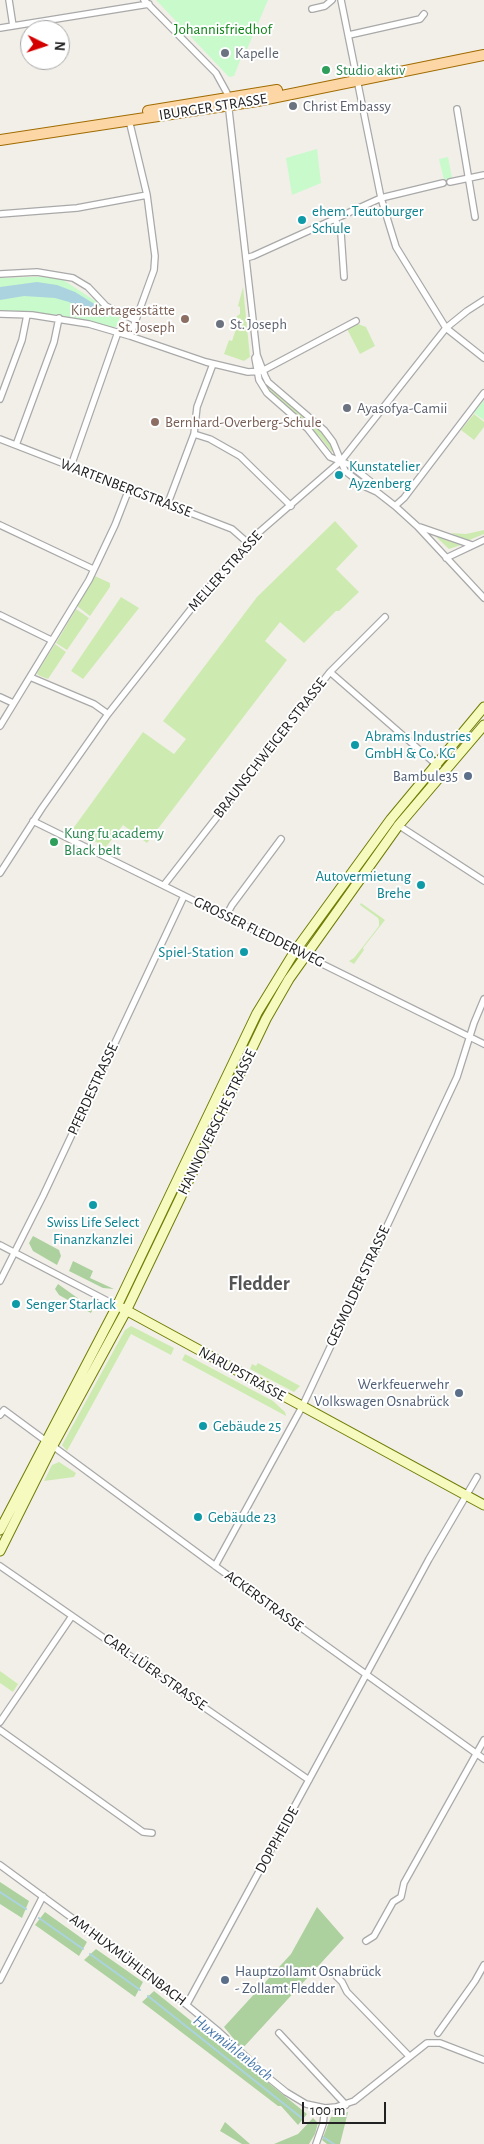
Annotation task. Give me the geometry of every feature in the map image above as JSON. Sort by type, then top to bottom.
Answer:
[{"type":"main road","name":"IBURGER STRASSE","points":[[357,78],[484,49]]},
{"type":"main road","name":"IBURGER STRASSE","points":[[0,140],[129,120],[484,55]]},
{"type":"main road","name":"IBURGER STRASSE","points":[[0,134],[229,102]]},
{"type":"main road","name":"HANNOVERSCHE STRASSE","points":[[0,1530],[116,1306],[257,1013],[295,951],[390,819],[484,707]]},
{"type":"main road","name":"HANNOVERSCHE STRASSE","points":[[0,1551],[52,1447],[126,1311],[266,1019],[305,955],[398,826],[484,725]]},
{"type":"main road","name":"NARUPSTRASSE","points":[[116,1306],[484,1505]]},
{"type":"street","points":[[8,0],[13,26]]},
{"type":"street","points":[[312,9],[325,6],[335,0]]},
{"type":"street","points":[[341,0],[381,198],[396,247],[446,328],[484,358]]},
{"type":"street","points":[[0,28],[148,1],[216,72],[225,86],[229,102],[257,354],[255,358],[260,372],[268,382],[324,430],[333,442],[341,461]]},
{"type":"street","points":[[349,35],[420,19],[424,14]]},
{"type":"street","points":[[457,109],[475,217]]},
{"type":"street","points":[[129,120],[147,195],[155,256],[154,270],[130,336]]},
{"type":"street","points":[[246,258],[381,198],[484,175]]},
{"type":"street","points":[[0,214],[77,208],[147,195]]},
{"type":"street","points":[[335,219],[341,232],[344,278]]},
{"type":"street","points":[[0,274],[36,272],[72,278],[88,286],[106,306],[135,320]]},
{"type":"street","name":"MELLER STRASSE","points":[[0,873],[33,821],[108,714],[175,627],[248,543],[341,461],[446,328],[484,300]]},
{"type":"street","points":[[0,314],[58,318],[118,332],[241,372],[260,372],[356,321]]},
{"type":"street","points":[[0,399],[22,340],[27,315]]},
{"type":"street","points":[[16,445],[54,342],[58,318]]},
{"type":"street","points":[[71,466],[118,332]]},
{"type":"street","points":[[168,503],[194,434],[197,407],[213,364]]},
{"type":"street","points":[[260,372],[259,380],[267,393],[308,429],[330,457],[350,465],[370,481],[377,492],[417,526],[484,598]]},
{"type":"street","points":[[395,506],[404,498],[484,393]]},
{"type":"street","points":[[194,434],[210,439],[240,456],[291,506]]},
{"type":"street","name":"WARTENBERGSTRASSE","points":[[0,439],[232,529],[248,543]]},
{"type":"street","points":[[0,726],[89,580],[115,525],[129,489]]},
{"type":"street","points":[[0,525],[93,569]]},
{"type":"street","points":[[417,526],[472,545]]},
{"type":"street","points":[[446,558],[484,540]]},
{"type":"street","points":[[0,615],[51,640]]},
{"type":"street","name":"BRAUNSCHWEIGER STRASSE","points":[[164,885],[330,672],[385,617]]},
{"type":"street","points":[[330,672],[436,763],[443,774]]},
{"type":"street","points":[[30,677],[94,704],[108,714]]},
{"type":"street","points":[[0,696],[13,703]]},
{"type":"street","points":[[390,819],[484,881]]},
{"type":"street","name":"GROSSER FLEDDERWEG","points":[[33,821],[484,1044]]},
{"type":"street","points":[[226,916],[232,904],[281,839]]},
{"type":"street","name":"PFERDESTRASSE","points":[[0,1281],[43,1196],[184,896]]},
{"type":"street","name":"GESMOLDER STRASSE","points":[[215,1566],[302,1407],[445,1103],[463,1060],[484,999]]},
{"type":"street","name":"NARUPSTRASSE","points":[[0,1245],[116,1306]]},
{"type":"street","points":[[0,1415],[4,1410],[45,1441]]},
{"type":"street","name":"ACKERSTRASSE","points":[[45,1441],[484,1760]]},
{"type":"street","name":"DOPPHEIDE","points":[[187,2004],[476,1477]]},
{"type":"street","name":"CARL-LÜER-STRASSE","points":[[0,1566],[309,1780]]},
{"type":"street","points":[[0,1722],[72,1616]]},
{"type":"street","points":[[0,1730],[143,1832],[152,1833]]},
{"type":"street","points":[[366,1941],[374,1936],[393,1902],[401,1897],[404,1884],[484,1740]]},
{"type":"street","name":"AM HUXMÜHLENBACH","points":[[0,1865],[187,2004],[286,2092],[306,2104],[325,2108],[346,2105],[354,2101],[427,2043],[440,2043],[484,2060]]},
{"type":"street","points":[[0,1980],[43,1896]]},
{"type":"street","points":[[438,2033],[484,1965]]},
{"type":"street","points":[[336,1976],[342,1982],[347,1992],[409,2056]]},
{"type":"street","points":[[279,2033],[346,2105]]},
{"type":"street","points":[[316,2144],[323,2124],[325,2108]]},
{"type":"green space","name":"Johannisfriedhof","points":[[156,0],[268,0],[234,76],[229,77]]},
{"type":"green space","points":[[317,149],[321,183],[292,195],[286,158]]},
{"type":"green space","points":[[448,157],[452,178],[444,180],[439,159]]},
{"type":"green space","points":[[0,276],[2,278],[57,276],[120,317],[117,325],[114,328],[59,315],[0,311]]},
{"type":"green space","points":[[243,287],[250,357],[244,361],[224,354],[229,340],[232,341],[236,329],[233,327],[237,316],[240,314],[240,307],[238,306]]},
{"type":"green space","points":[[358,324],[366,327],[375,346],[360,354],[347,329]]},
{"type":"green space","points":[[268,387],[322,433],[334,450],[332,452],[319,436],[268,390]]},
{"type":"green space","points":[[484,400],[484,420],[474,413]]},
{"type":"green space","points":[[474,414],[484,422],[484,427],[474,440],[461,430]]},
{"type":"green space","points":[[335,521],[358,546],[336,569],[359,592],[339,611],[336,611],[304,643],[280,622],[265,641],[287,660],[147,843],[123,825],[106,847],[72,830],[143,732],[174,754],[186,739],[163,721],[257,597]]},
{"type":"green space","points":[[484,530],[484,534],[467,541],[451,533],[466,534]]},
{"type":"green space","points":[[434,535],[461,545],[449,549]]},
{"type":"green space","points":[[95,576],[110,583],[110,587],[90,616],[77,606]]},
{"type":"green space","points":[[121,597],[139,608],[83,679],[71,671]]},
{"type":"green space","points":[[76,609],[89,618],[67,650],[56,643]]},
{"type":"green space","points":[[55,644],[66,652],[48,679],[37,673]]},
{"type":"green space","points":[[361,903],[385,920],[363,948],[364,950],[354,964],[349,961],[354,958],[379,926],[378,918],[360,905]]},
{"type":"green space","points":[[33,1236],[59,1250],[61,1256],[57,1265],[33,1251],[29,1243]]},
{"type":"green space","points":[[73,1261],[93,1271],[90,1278],[114,1289],[103,1288],[69,1271]]},
{"type":"green space","points":[[58,1284],[93,1309],[91,1313],[59,1295],[55,1289]]},
{"type":"green space","points":[[131,1326],[174,1348],[171,1355],[131,1334],[67,1451],[62,1445],[125,1330]]},
{"type":"green space","points":[[185,1354],[273,1401],[285,1412],[286,1416],[182,1360]]},
{"type":"green space","points":[[258,1363],[300,1386],[294,1392],[250,1369],[252,1364],[256,1366]]},
{"type":"green space","points":[[59,1462],[76,1473],[74,1477],[44,1481],[52,1465]]},
{"type":"green space","points":[[0,1671],[18,1684],[13,1692],[0,1683]]},
{"type":"green space","points":[[301,1786],[300,1791],[242,1895]]},
{"type":"green space","points":[[0,1882],[29,1901],[22,1918],[0,1904]]},
{"type":"green space","points":[[317,1907],[344,1938],[242,2049],[224,2027],[291,1954]]},
{"type":"green space","points":[[45,1912],[87,1942],[79,1956],[35,1925]]},
{"type":"green space","points":[[96,1949],[143,1982],[135,1997],[84,1960]]},
{"type":"green space","points":[[154,1991],[307,2114],[298,2125],[281,2106],[278,2106],[142,2002]]},
{"type":"green space","points":[[348,2112],[340,2144],[327,2144],[322,2140],[331,2117]]},
{"type":"green space","points":[[313,2118],[318,2123],[315,2134],[309,2144],[274,2144],[298,2134]]},
{"type":"green space","points":[[225,2122],[250,2144],[242,2144],[220,2131]]},
{"type":"water","points":[[37,282],[57,285],[75,292],[101,308],[108,317],[99,317],[69,302],[55,298],[24,296],[0,300],[0,287]]},
{"type":"waterway","name":"Huxmühlenbach","points":[[0,1892],[26,1909]]},
{"type":"waterway","name":"Huxmühlenbach","points":[[39,1918],[83,1949]]},
{"type":"waterway","name":"Huxmühlenbach","points":[[90,1954],[140,1990]]},
{"type":"waterway","name":"Huxmühlenbach","points":[[148,1996],[303,2119]]},
{"type":"waterway","name":"Huxmühlenbach","points":[[323,2137],[334,2144]]},
{"type":"place","name":"Kapelle","points":[[225,53]]},
{"type":"place","name":"Studio aktiv","points":[[326,70]]},
{"type":"place","name":"Christ Embassy","points":[[293,106]]},
{"type":"place","name":"ehem. Teutoburger Schule","points":[[302,220]]},
{"type":"place","name":"Kindertagesstätte St. Joseph","points":[[185,319]]},
{"type":"place","name":"St. Joseph","points":[[220,324]]},
{"type":"place","name":"Ayasofya-Camii","points":[[347,408]]},
{"type":"place","name":"Bernhard-Overberg-Schule","points":[[155,422]]},
{"type":"place","name":"Kunstatelier Ayzenberg","points":[[339,475]]},
{"type":"place","name":"Abrams Industries GmbH & Co. KG","points":[[355,745]]},
{"type":"place","name":"Bambule35","points":[[468,776]]},
{"type":"place","name":"Kung fu academy Black belt","points":[[54,842]]},
{"type":"place","name":"Autovermietung Brehe","points":[[421,885]]},
{"type":"place","name":"Spiel-Station","points":[[244,952]]},
{"type":"place","name":"Swiss Life Select Finanzkanzlei","points":[[93,1205]]},
{"type":"place","name":"Senger Starlack","points":[[16,1304]]},
{"type":"place","name":"Werkfeuerwehr Volkswagen Osnabrück","points":[[459,1393]]},
{"type":"place","name":"Gebäude 25","points":[[203,1426]]},
{"type":"place","name":"Gebäude 23","points":[[198,1517]]},
{"type":"place","name":"Hauptzollamt Osnabrück - Zollamt Fledder","points":[[225,1980]]},
{"type":"district","name":"Fledder","points":[[259,1284]]}]
